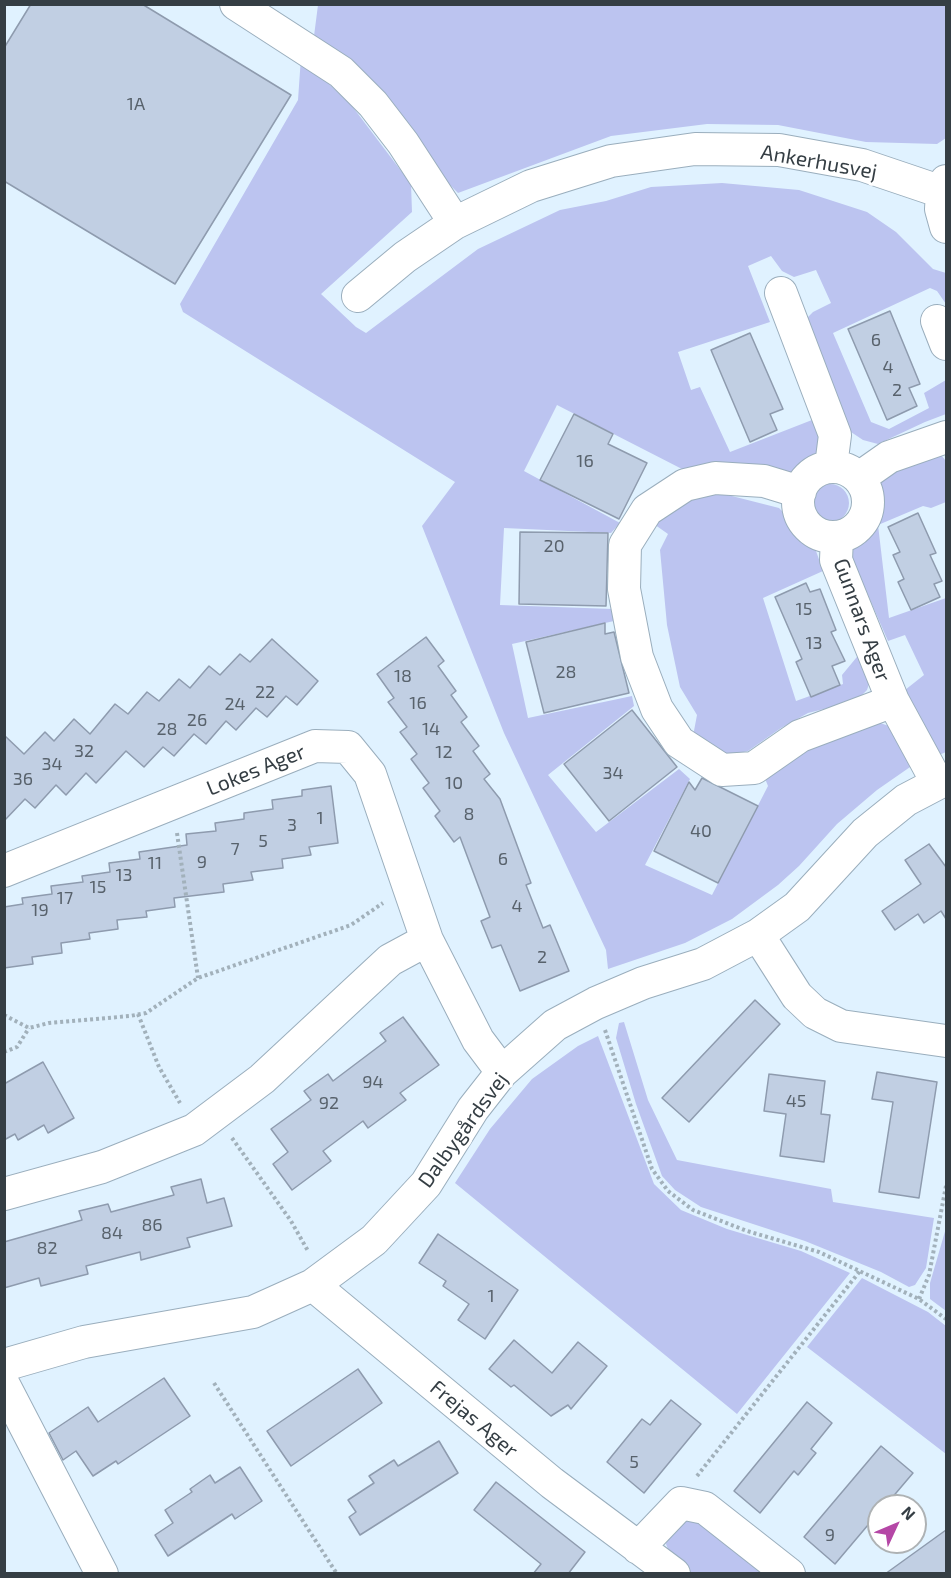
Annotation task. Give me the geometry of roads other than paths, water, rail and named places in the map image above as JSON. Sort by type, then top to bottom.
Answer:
[{"type":"street","points":[[236,4],[341,72],[373,104],[403,143],[455,223]]},
{"type":"street","name":"Ankerhusvej","points":[[358,296],[405,257],[455,223],[531,186],[611,161],[695,149],[779,150],[862,165],[944,187]]},
{"type":"street","points":[[944,187],[941,209],[946,227]]},
{"type":"street","points":[[781,293],[835,435],[845,472],[867,494],[865,518],[848,534],[824,537],[803,523],[797,504],[803,482],[815,471],[845,472],[946,437]]},
{"type":"street","name":"Gunnars Ager","points":[[800,492],[764,481],[715,478],[685,485],[646,510],[625,545],[624,589],[637,657],[657,710],[680,742],[722,770],[754,768],[800,736],[893,701]]},
{"type":"street","name":"Gunnars Ager","points":[[837,537],[836,560],[893,701],[941,781]]},
{"type":"street","name":"Lokes Ager","points":[[4,871],[315,746],[348,747],[370,774],[427,940],[478,1040],[502,1072]]},
{"type":"street","name":"Dalbygårdsvej","points":[[4,1365],[84,1342],[253,1312],[318,1282],[374,1240],[426,1184],[473,1109],[502,1072],[555,1025],[596,1003],[643,983],[703,964],[758,934],[797,907],[865,833],[906,800],[941,781]]},
{"type":"street","points":[[758,934],[797,996],[815,1013],[841,1026],[946,1041]]},
{"type":"street","points":[[4,1194],[102,1167],[205,1122],[262,1079],[390,960],[427,940]]},
{"type":"street","name":"Frejas Ager","points":[[318,1282],[552,1483],[668,1572]]},
{"type":"street","points":[[4,1385],[102,1574]]},
{"type":"street","points":[[638,1548],[681,1503],[705,1508],[789,1574]]}]
